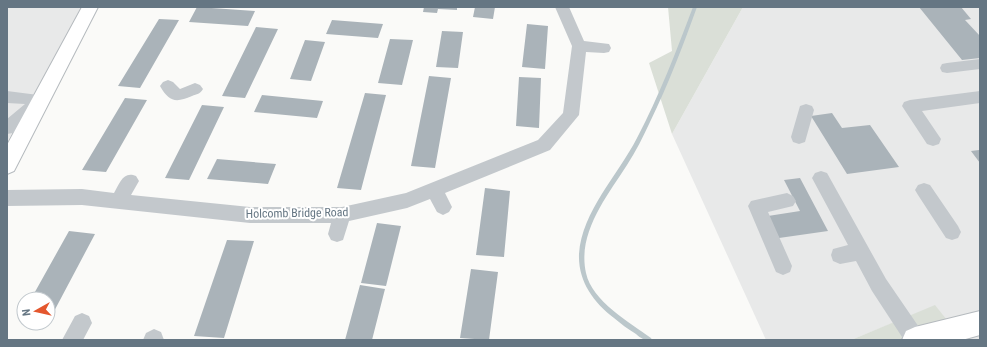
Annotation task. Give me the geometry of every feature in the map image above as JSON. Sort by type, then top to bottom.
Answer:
[{"type":"main road","points":[[7,165],[90,7]]},
{"type":"main road","points":[[916,340],[980,323]]},
{"type":"street","points":[[562,7],[579,46],[604,48]]},
{"type":"street","name":"Holcomb Bridge Road","points":[[7,198],[82,197],[250,215],[342,215],[407,200],[544,145],[571,115],[579,46]]},
{"type":"street","points":[[947,68],[980,64]]},
{"type":"street","points":[[168,86],[178,96],[195,89]]},
{"type":"street","points":[[7,97],[41,100]]},
{"type":"street","points":[[933,139],[910,106],[980,97]]},
{"type":"street","points":[[7,128],[41,100]]},
{"type":"street","points":[[799,137],[806,110]]},
{"type":"street","points":[[821,178],[879,284],[916,340]]},
{"type":"street","points":[[118,201],[130,181]]},
{"type":"street","points":[[434,189],[443,207]]},
{"type":"street","points":[[924,190],[952,232]]},
{"type":"street","points":[[782,266],[757,206],[787,201]]},
{"type":"street","points":[[337,234],[342,215]]},
{"type":"street","points":[[840,255],[861,252]]},
{"type":"shaded area","points":[[7,7],[83,7],[7,142]]},
{"type":"shaded area","points":[[668,7],[743,7],[672,134],[649,63],[672,51]]},
{"type":"shaded area","points":[[743,7],[980,7],[980,340],[963,340],[935,306],[851,340],[766,340],[672,134]]},
{"type":"shaded area","points":[[935,305],[963,340],[851,340]]},
{"type":"building","points":[[197,7],[255,11],[248,26],[189,22]]},
{"type":"building","points":[[424,7],[457,7],[457,10],[438,9],[437,13],[423,12]]},
{"type":"building","points":[[475,7],[495,7],[493,19],[473,17]]},
{"type":"building","points":[[919,7],[961,7],[971,19],[965,20],[980,36],[980,58],[962,60]]},
{"type":"building","points":[[159,19],[179,20],[140,88],[118,86]]},
{"type":"building","points":[[332,20],[383,24],[378,38],[326,34]]},
{"type":"building","points":[[527,24],[548,26],[545,69],[522,67]]},
{"type":"building","points":[[256,27],[278,29],[245,98],[222,96]]},
{"type":"building","points":[[442,31],[463,32],[458,68],[436,67]]},
{"type":"building","points":[[390,39],[413,40],[402,85],[378,83]]},
{"type":"building","points":[[305,40],[325,42],[311,81],[290,79]]},
{"type":"building","points":[[429,76],[451,78],[435,168],[411,166]]},
{"type":"building","points":[[519,77],[541,78],[539,128],[516,126]]},
{"type":"building","points":[[365,93],[386,95],[361,190],[337,188]]},
{"type":"building","points":[[262,95],[323,101],[317,118],[254,112]]},
{"type":"building","points":[[125,98],[147,100],[106,172],[82,170]]},
{"type":"building","points":[[202,105],[224,107],[189,180],[165,178]]},
{"type":"building","points":[[832,113],[842,128],[870,125],[899,167],[847,174],[811,116]]},
{"type":"building","points":[[971,151],[980,151],[980,163]]},
{"type":"building","points":[[217,159],[276,164],[268,184],[207,179]]},
{"type":"building","points":[[800,178],[828,231],[779,238],[768,216],[800,211],[784,180]]},
{"type":"building","points":[[485,188],[510,191],[504,257],[476,255]]},
{"type":"building","points":[[377,223],[401,226],[386,286],[361,283]]},
{"type":"building","points":[[69,231],[95,234],[56,308],[56,291],[35,291]]},
{"type":"building","points":[[227,240],[254,241],[224,338],[194,336]]},
{"type":"building","points":[[471,269],[498,272],[489,340],[460,338]]},
{"type":"building","points":[[360,285],[385,289],[372,340],[345,340]]},
{"type":"waterway","points":[[649,340],[614,315],[592,292],[583,273],[583,244],[595,212],[626,163],[648,122],[683,40],[695,7]]}]
